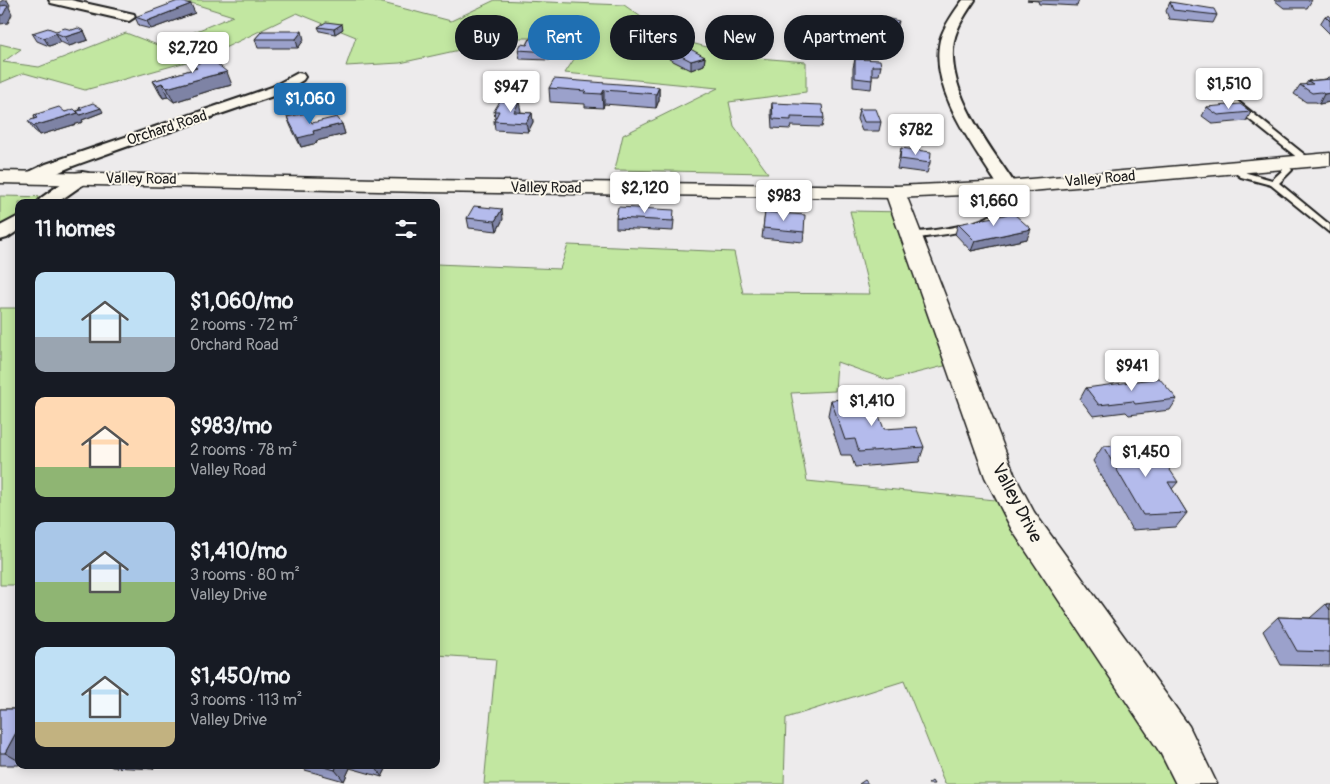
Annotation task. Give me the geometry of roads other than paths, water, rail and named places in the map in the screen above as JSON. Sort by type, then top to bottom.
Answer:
[{"type":"main road","name":"Valley Road","points":[[0,177],[82,177],[426,186],[895,192],[1008,187],[1330,159]]},
{"type":"main road","name":"Valley Drive","points":[[895,192],[997,468],[1018,512],[1175,740],[1197,784]]},
{"type":"street","points":[[55,0],[129,17]]},
{"type":"street","points":[[969,0],[954,23],[948,40],[945,58],[950,84],[956,101],[1008,187]]},
{"type":"street","name":"Orchard Road","points":[[33,177],[52,168],[123,142],[277,90],[298,77]]},
{"type":"street","points":[[51,199],[82,177]]},
{"type":"street","points":[[0,234],[15,225]]},
{"type":"lane","points":[[1218,89],[1307,161]]},
{"type":"lane","points":[[1274,183],[1288,170],[1281,163]]},
{"type":"lane","points":[[1231,167],[1244,175],[1274,183],[1330,230]]},
{"type":"lane","points":[[911,236],[962,227],[984,221],[1001,213],[1008,204],[1008,187]]}]
